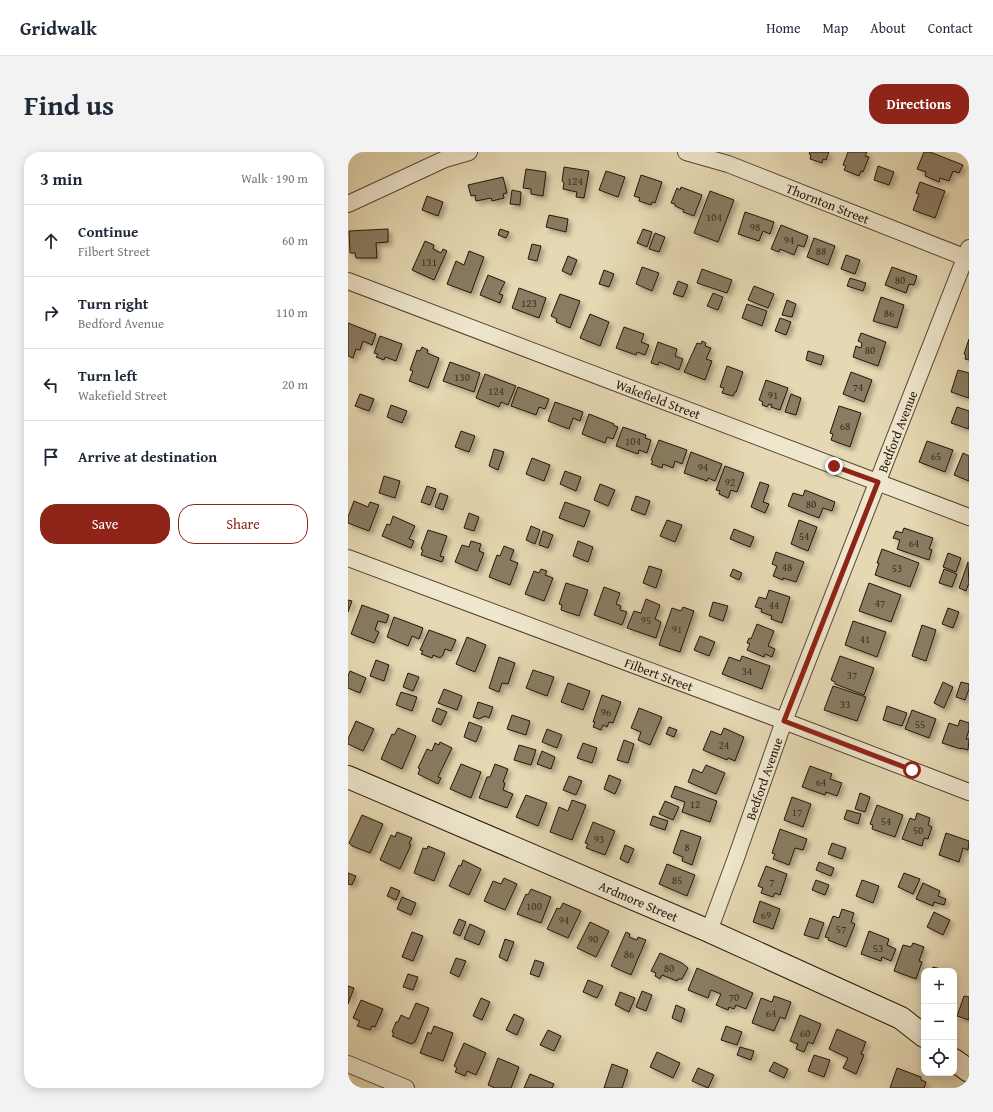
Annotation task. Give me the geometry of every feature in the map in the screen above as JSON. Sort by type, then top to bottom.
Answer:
[{"type":"main road","name":"Ardmore Street","points":[[348,777],[709,931],[901,1018],[921,1034]]},
{"type":"main road","points":[[957,1062],[969,1071]]},
{"type":"street","points":[[348,204],[445,159],[470,152]]},
{"type":"street","name":"Thornton Street","points":[[686,152],[728,164],[968,255]]},
{"type":"street","name":"Bedford Avenue","points":[[709,931],[784,721],[968,255]]},
{"type":"street","name":"Wakefield Street","points":[[348,282],[969,517]]},
{"type":"street","name":"Filbert Street","points":[[348,558],[784,721],[969,792]]},
{"type":"street","points":[[348,1064],[406,1088]]},
{"type":"building","points":[[810,152],[829,152],[826,160],[823,159],[822,163],[810,159]]},
{"type":"building","points":[[848,152],[867,152],[865,156],[869,157],[863,172],[861,171],[859,176],[844,170],[846,166],[843,165]]},
{"type":"building","points":[[924,152],[930,152],[963,165],[959,173],[953,171],[949,181],[940,178],[939,182],[925,176],[926,172],[917,169]]},
{"type":"building","points":[[878,166],[894,172],[889,185],[874,180]]},
{"type":"building","points":[[564,167],[589,171],[584,198],[576,197],[577,192],[563,189],[564,183],[562,181]]},
{"type":"building","points":[[526,169],[546,172],[543,196],[531,194],[531,189],[523,188]]},
{"type":"building","points":[[606,171],[625,177],[618,197],[599,190]]},
{"type":"building","points":[[641,175],[662,182],[655,203],[652,202],[651,205],[639,201],[640,198],[634,196]]},
{"type":"building","points":[[503,177],[507,193],[503,194],[504,198],[492,201],[491,198],[476,201],[475,195],[471,196],[468,185]]},
{"type":"building","points":[[920,182],[945,191],[935,218],[913,210],[919,194],[916,193]]},
{"type":"building","points":[[681,187],[702,195],[694,216],[683,212],[684,210],[671,203],[677,188],[680,190]]},
{"type":"building","points":[[512,190],[521,192],[520,205],[510,204]]},
{"type":"building","points":[[710,191],[734,200],[718,242],[694,233]]},
{"type":"building","points":[[427,196],[443,202],[438,216],[422,210]]},
{"type":"building","points":[[745,212],[774,222],[770,234],[763,231],[759,241],[738,234]]},
{"type":"building","points":[[549,215],[568,219],[566,232],[546,227]]},
{"type":"building","points":[[781,225],[808,236],[804,247],[798,245],[794,255],[780,249],[779,252],[771,249]]},
{"type":"building","points":[[388,229],[388,242],[376,243],[377,258],[356,258],[355,253],[350,253],[349,231]]},
{"type":"building","points":[[500,229],[509,232],[506,238],[498,235]]},
{"type":"building","points":[[643,229],[652,232],[647,247],[637,243]]},
{"type":"building","points":[[655,233],[665,237],[659,252],[649,249]]},
{"type":"building","points":[[814,238],[835,246],[828,265],[807,257]]},
{"type":"building","points":[[425,241],[434,245],[433,249],[441,253],[443,249],[447,251],[434,280],[412,270]]},
{"type":"building","points":[[532,244],[541,246],[537,261],[528,259]]},
{"type":"building","points":[[469,251],[484,257],[471,293],[447,284],[456,261],[464,265]]},
{"type":"building","points":[[846,255],[860,260],[855,274],[841,269]]},
{"type":"building","points":[[568,256],[577,260],[571,275],[562,271]]},
{"type":"building","points":[[642,267],[659,273],[652,291],[636,284]]},
{"type":"building","points":[[892,267],[917,276],[914,285],[909,284],[906,293],[885,285]]},
{"type":"building","points":[[702,269],[732,280],[727,293],[697,283]]},
{"type":"building","points":[[604,270],[614,274],[609,287],[599,284]]},
{"type":"building","points":[[488,275],[505,282],[499,294],[503,295],[500,303],[480,295]]},
{"type":"building","points":[[850,278],[866,283],[863,291],[847,286]]},
{"type":"building","points":[[678,281],[688,285],[683,297],[673,294]]},
{"type":"building","points":[[754,286],[774,294],[768,308],[748,300]]},
{"type":"building","points":[[519,288],[546,298],[539,318],[512,308]]},
{"type":"building","points":[[713,293],[723,297],[718,310],[707,306]]},
{"type":"building","points":[[560,294],[580,301],[570,328],[556,322],[557,319],[551,316]]},
{"type":"building","points":[[881,297],[904,305],[897,328],[873,321]]},
{"type":"building","points":[[787,300],[796,304],[792,317],[782,315]]},
{"type":"building","points":[[747,304],[767,311],[762,326],[742,318]]},
{"type":"building","points":[[590,314],[609,322],[600,346],[580,338]]},
{"type":"building","points":[[780,318],[791,322],[786,335],[775,331]]},
{"type":"building","points":[[348,323],[376,334],[372,345],[363,341],[360,350],[356,349],[353,358],[348,356]]},
{"type":"building","points":[[624,327],[644,334],[641,342],[649,345],[645,355],[637,352],[636,355],[616,348]]},
{"type":"building","points":[[861,333],[886,342],[878,366],[853,357],[856,346],[861,348],[862,343],[858,341]]},
{"type":"building","points":[[380,336],[402,344],[396,361],[385,357],[384,360],[376,357],[378,354],[374,353]]},
{"type":"building","points":[[969,339],[969,360],[965,359],[966,355],[964,354]]},
{"type":"building","points":[[702,341],[706,343],[705,346],[711,348],[706,359],[712,361],[705,380],[684,372],[697,343],[701,344]]},
{"type":"building","points":[[658,342],[677,349],[675,356],[683,359],[679,370],[659,362],[658,365],[651,363]]},
{"type":"building","points":[[422,347],[428,350],[427,353],[439,358],[428,388],[409,381],[413,371],[410,370],[417,350],[420,351]]},
{"type":"building","points":[[808,351],[824,356],[821,365],[806,360]]},
{"type":"building","points":[[450,362],[480,373],[474,392],[443,381]]},
{"type":"building","points":[[727,366],[743,372],[736,392],[733,396],[722,393],[724,388],[720,387]]},
{"type":"building","points":[[958,370],[969,373],[969,398],[951,392]]},
{"type":"building","points":[[851,372],[872,380],[864,402],[843,394]]},
{"type":"building","points":[[485,374],[516,386],[508,405],[501,402],[499,407],[476,398]]},
{"type":"building","points":[[766,380],[788,388],[780,410],[771,407],[772,405],[769,404],[767,407],[762,405],[763,402],[759,400]]},
{"type":"building","points":[[518,387],[549,399],[545,409],[539,407],[536,415],[511,406]]},
{"type":"building","points":[[360,394],[374,399],[369,411],[355,406]]},
{"type":"building","points":[[791,394],[801,398],[796,415],[785,412]]},
{"type":"building","points":[[555,402],[583,412],[580,421],[573,418],[569,429],[548,421]]},
{"type":"building","points":[[391,405],[407,411],[402,423],[387,417]]},
{"type":"building","points":[[839,406],[861,413],[850,447],[831,440],[833,434],[830,433]]},
{"type":"building","points":[[957,407],[969,411],[969,429],[951,423]]},
{"type":"building","points":[[589,414],[618,427],[613,439],[607,437],[605,443],[582,434]]},
{"type":"building","points":[[623,427],[646,435],[645,438],[651,440],[647,453],[639,450],[638,454],[616,446]]},
{"type":"building","points":[[461,431],[475,436],[469,452],[455,447]]},
{"type":"building","points":[[659,440],[687,450],[682,464],[675,461],[673,468],[663,464],[662,468],[651,464],[653,461],[651,460]]},
{"type":"building","points":[[927,441],[953,450],[945,472],[919,462]]},
{"type":"building","points":[[494,449],[504,452],[498,470],[489,466]]},
{"type":"building","points":[[691,452],[722,464],[715,481],[708,478],[707,481],[684,473]]},
{"type":"building","points":[[963,453],[969,456],[969,481],[954,475]]},
{"type":"building","points":[[532,458],[550,465],[544,481],[526,474]]},
{"type":"building","points":[[725,466],[744,473],[737,492],[731,490],[728,498],[719,494],[720,491],[716,490]]},
{"type":"building","points":[[565,471],[581,477],[576,491],[560,484]]},
{"type":"building","points":[[384,476],[400,481],[395,498],[379,493]]},
{"type":"building","points":[[760,482],[769,485],[763,502],[769,504],[765,513],[751,507]]},
{"type":"building","points":[[600,484],[615,490],[608,506],[594,500]]},
{"type":"building","points":[[427,486],[436,489],[430,505],[421,502]]},
{"type":"building","points":[[805,490],[835,502],[832,511],[823,508],[819,518],[788,506],[793,493],[803,496]]},
{"type":"building","points":[[440,493],[448,496],[443,510],[435,507]]},
{"type":"building","points":[[636,496],[650,501],[645,515],[631,510]]},
{"type":"building","points":[[354,501],[368,507],[370,502],[379,505],[369,531],[348,523],[348,517]]},
{"type":"building","points":[[565,502],[590,511],[584,527],[559,518]]},
{"type":"building","points":[[469,513],[479,517],[474,531],[464,528]]},
{"type":"building","points":[[393,516],[415,526],[409,539],[414,541],[411,548],[382,536],[387,524],[390,525]]},
{"type":"building","points":[[667,520],[682,525],[675,542],[660,536]]},
{"type":"building","points":[[799,520],[817,527],[808,551],[791,544]]},
{"type":"building","points":[[531,526],[540,530],[535,544],[526,540]]},
{"type":"building","points":[[904,528],[933,538],[929,549],[932,550],[929,560],[897,549],[900,540],[893,538],[896,531],[902,533]]},
{"type":"building","points":[[734,529],[754,537],[750,547],[730,539]]},
{"type":"building","points":[[428,530],[447,536],[440,556],[444,557],[442,562],[421,555],[423,550],[421,549]]},
{"type":"building","points":[[543,531],[553,535],[548,548],[539,545]]},
{"type":"building","points":[[471,541],[481,544],[479,551],[484,553],[477,571],[455,562],[462,545],[469,547]]},
{"type":"building","points":[[578,541],[593,547],[588,562],[573,556]]},
{"type":"building","points":[[504,546],[514,550],[510,560],[518,563],[510,585],[489,577],[497,555],[500,556]]},
{"type":"building","points":[[882,549],[919,563],[910,587],[875,575]]},
{"type":"building","points":[[776,552],[804,562],[796,582],[783,578],[783,580],[773,576],[777,566],[772,564]]},
{"type":"building","points":[[948,553],[961,558],[956,572],[943,567]]},
{"type":"building","points":[[968,562],[969,586],[968,585],[966,591],[959,588]]},
{"type":"building","points":[[649,566],[662,570],[656,588],[643,583]]},
{"type":"building","points":[[541,569],[547,571],[545,575],[553,578],[544,601],[525,594],[534,571],[539,573]]},
{"type":"building","points":[[733,569],[742,573],[739,580],[730,576]]},
{"type":"building","points":[[944,569],[957,574],[952,587],[939,583]]},
{"type":"building","points":[[566,583],[588,590],[579,616],[561,610],[562,605],[559,604]]},
{"type":"building","points":[[869,583],[901,595],[891,622],[859,611]]},
{"type":"building","points":[[604,587],[620,593],[616,604],[621,606],[620,610],[627,612],[622,625],[594,615]]},
{"type":"building","points":[[769,590],[790,597],[782,623],[771,619],[772,616],[761,612],[762,609],[755,607],[759,597],[766,599]]},
{"type":"building","points":[[646,599],[660,605],[655,619],[661,622],[656,638],[627,628],[634,611],[641,613]]},
{"type":"building","points":[[348,600],[352,601],[348,612]]},
{"type":"building","points":[[713,602],[728,606],[723,621],[709,616]]},
{"type":"building","points":[[362,605],[389,615],[386,623],[378,621],[375,630],[379,632],[374,643],[351,634]]},
{"type":"building","points":[[683,607],[694,611],[680,652],[659,645],[672,608],[681,611]]},
{"type":"building","points":[[948,608],[959,612],[953,628],[942,624]]},
{"type":"building","points":[[394,617],[423,628],[419,639],[412,636],[408,646],[387,637]]},
{"type":"building","points":[[853,621],[886,632],[877,657],[845,645]]},
{"type":"building","points":[[757,624],[774,631],[768,646],[775,649],[772,657],[765,654],[764,657],[747,650],[750,644],[747,643],[749,638],[751,639]]},
{"type":"building","points":[[922,625],[936,630],[926,661],[912,656]]},
{"type":"building","points":[[429,630],[456,640],[451,651],[445,649],[440,658],[433,655],[432,658],[421,654],[423,651],[420,650]]},
{"type":"building","points":[[700,636],[715,642],[709,656],[694,650]]},
{"type":"building","points":[[467,637],[486,645],[475,672],[456,664]]},
{"type":"building","points":[[742,656],[770,666],[762,689],[722,674],[729,657],[740,661]]},
{"type":"building","points":[[840,656],[874,668],[864,695],[835,684],[835,682],[831,680]]},
{"type":"building","points":[[499,657],[515,663],[508,684],[502,683],[499,692],[489,688]]},
{"type":"building","points":[[376,660],[389,665],[384,681],[370,676]]},
{"type":"building","points":[[533,670],[554,677],[547,696],[526,688]]},
{"type":"building","points":[[350,671],[366,678],[360,693],[348,688],[348,676]]},
{"type":"building","points":[[408,673],[419,677],[413,691],[403,687]]},
{"type":"building","points":[[943,682],[953,687],[944,708],[934,703]]},
{"type":"building","points":[[961,682],[969,684],[969,689],[965,700],[956,697]]},
{"type":"building","points":[[568,683],[590,691],[583,710],[561,702]]},
{"type":"building","points":[[833,686],[866,697],[857,721],[824,710]]},
{"type":"building","points":[[444,689],[462,696],[457,710],[438,703]]},
{"type":"building","points":[[401,692],[417,697],[412,711],[396,705]]},
{"type":"building","points":[[602,695],[621,702],[613,723],[609,722],[607,727],[603,725],[601,730],[593,727],[595,722],[593,722]]},
{"type":"building","points":[[478,702],[493,707],[489,718],[485,716],[479,719],[473,717]]},
{"type":"building","points":[[887,706],[907,713],[902,726],[883,720]]},
{"type":"building","points":[[437,708],[447,712],[441,725],[432,721]]},
{"type":"building","points":[[639,708],[662,717],[650,745],[638,740],[641,732],[631,728]]},
{"type":"building","points":[[912,710],[936,719],[929,738],[905,729]]},
{"type":"building","points":[[512,715],[530,721],[526,735],[507,729]]},
{"type":"building","points":[[960,720],[969,723],[969,730],[966,739],[969,739],[968,750],[942,743],[949,723],[958,726]]},
{"type":"building","points":[[356,721],[374,729],[363,751],[348,744],[348,739]]},
{"type":"building","points":[[469,722],[482,727],[476,742],[464,737]]},
{"type":"building","points":[[669,727],[677,730],[674,737],[666,734]]},
{"type":"building","points":[[398,728],[416,736],[402,769],[381,759],[392,734],[394,735]]},
{"type":"building","points":[[724,728],[744,737],[735,761],[728,758],[727,760],[703,750],[711,731],[721,735]]},
{"type":"building","points":[[547,729],[562,735],[557,748],[542,742]]},
{"type":"building","points":[[624,740],[634,744],[628,763],[617,760]]},
{"type":"building","points":[[440,742],[452,748],[438,777],[441,778],[438,784],[418,774],[420,769],[418,768],[427,749],[432,751],[435,743],[439,745]]},
{"type":"building","points":[[583,743],[597,748],[592,763],[577,758]]},
{"type":"building","points":[[519,745],[536,750],[531,765],[514,760]]},
{"type":"building","points":[[542,751],[555,757],[551,769],[537,764]]},
{"type":"building","points":[[461,764],[481,772],[471,798],[450,789]]},
{"type":"building","points":[[495,764],[508,769],[503,782],[505,783],[503,790],[513,794],[507,808],[479,798],[487,777],[490,777]]},
{"type":"building","points":[[706,765],[725,773],[716,794],[688,782],[693,769],[702,773]]},
{"type":"building","points":[[810,766],[832,774],[830,779],[842,783],[837,796],[826,792],[825,795],[802,787]]},
{"type":"building","points":[[609,775],[621,780],[615,794],[604,789]]},
{"type":"building","points":[[569,776],[582,781],[576,795],[563,790]]},
{"type":"building","points":[[675,786],[717,801],[710,822],[682,812],[685,802],[671,797]]},
{"type":"building","points":[[860,793],[870,797],[865,812],[855,809]]},
{"type":"building","points":[[526,795],[547,803],[538,826],[516,817]]},
{"type":"building","points":[[792,797],[811,804],[803,827],[784,820]]},
{"type":"building","points":[[572,800],[586,805],[572,840],[550,832],[559,807],[568,811]]},
{"type":"building","points":[[665,801],[679,807],[673,820],[659,814]]},
{"type":"building","points":[[877,805],[903,815],[895,837],[872,829],[873,825],[870,824]]},
{"type":"building","points":[[847,810],[861,814],[858,824],[844,819]]},
{"type":"building","points":[[917,813],[930,818],[928,825],[932,827],[928,839],[924,838],[922,846],[902,839],[910,818],[915,820]]},
{"type":"building","points":[[362,815],[383,824],[370,853],[352,846],[349,843]]},
{"type":"building","points":[[653,816],[668,821],[665,830],[650,825]]},
{"type":"building","points":[[593,822],[615,831],[605,855],[586,848],[588,844],[585,843]]},
{"type":"building","points":[[780,829],[807,839],[803,850],[795,848],[789,865],[773,859],[775,854],[772,853]]},
{"type":"building","points":[[681,830],[701,837],[692,865],[682,861],[683,857],[673,853]]},
{"type":"building","points":[[397,832],[412,838],[409,844],[411,845],[400,869],[380,860],[391,835],[395,837]]},
{"type":"building","points":[[946,833],[969,841],[968,850],[963,848],[959,862],[939,855]]},
{"type":"building","points":[[832,843],[846,848],[842,859],[828,854]]},
{"type":"building","points":[[625,845],[634,849],[628,863],[620,859]]},
{"type":"building","points":[[428,846],[445,853],[434,881],[414,873],[423,848],[427,849]]},
{"type":"building","points":[[463,860],[481,869],[469,895],[449,886]]},
{"type":"building","points":[[819,862],[834,868],[831,876],[816,870]]},
{"type":"building","points":[[667,864],[695,875],[687,896],[659,884]]},
{"type":"building","points":[[766,866],[787,874],[780,895],[775,893],[773,897],[761,893],[763,888],[758,886]]},
{"type":"building","points":[[348,873],[356,876],[352,885],[348,884]]},
{"type":"building","points":[[904,873],[920,879],[913,894],[898,887]]},
{"type":"building","points":[[504,878],[517,884],[505,910],[484,901],[493,881],[501,884]]},
{"type":"building","points":[[816,880],[829,885],[825,895],[812,890]]},
{"type":"building","points":[[862,880],[879,886],[873,903],[856,896]]},
{"type":"building","points":[[923,883],[940,891],[938,896],[946,899],[944,905],[934,902],[933,906],[916,899]]},
{"type":"building","points":[[391,887],[400,891],[396,900],[387,896]]},
{"type":"building","points":[[531,889],[551,897],[541,923],[517,914],[526,894],[528,895]]},
{"type":"building","points":[[402,897],[416,903],[411,915],[397,909]]},
{"type":"building","points":[[760,901],[780,909],[773,929],[753,922]]},
{"type":"building","points":[[563,903],[581,911],[568,938],[547,929],[557,908],[560,909]]},
{"type":"building","points":[[842,909],[854,913],[851,922],[855,924],[846,947],[828,940],[829,938],[825,937],[833,916],[839,918]]},
{"type":"building","points":[[934,912],[950,920],[943,935],[927,927]]},
{"type":"building","points":[[810,918],[824,923],[818,939],[804,935]]},
{"type":"building","points":[[459,919],[466,922],[460,936],[453,933]]},
{"type":"building","points":[[590,922],[609,931],[596,957],[577,948]]},
{"type":"building","points":[[470,924],[485,931],[479,945],[464,939]]},
{"type":"building","points":[[869,931],[889,939],[887,945],[896,949],[891,961],[882,957],[881,961],[861,954]]},
{"type":"building","points":[[412,932],[423,936],[413,961],[402,957]]},
{"type":"building","points":[[626,932],[630,934],[629,937],[637,940],[638,937],[646,940],[631,975],[611,966]]},
{"type":"building","points":[[505,939],[514,942],[507,961],[499,957]]},
{"type":"building","points":[[913,943],[924,947],[919,961],[922,962],[916,979],[894,971],[903,945],[911,947]]},
{"type":"building","points":[[660,953],[682,963],[688,968],[682,979],[678,979],[677,981],[662,975],[660,979],[655,976],[656,973],[651,971]]},
{"type":"building","points":[[456,958],[466,961],[459,977],[450,973]]},
{"type":"building","points":[[535,960],[544,963],[539,977],[530,974]]},
{"type":"building","points":[[697,968],[753,993],[746,1009],[736,1005],[734,1009],[729,1007],[728,1010],[716,1005],[721,994],[711,990],[708,998],[688,990]]},
{"type":"building","points":[[408,974],[418,977],[413,990],[403,987]]},
{"type":"building","points":[[588,980],[603,986],[597,998],[583,992]]},
{"type":"building","points":[[348,986],[354,988],[348,1004]]},
{"type":"building","points":[[642,991],[652,995],[646,1011],[636,1007]]},
{"type":"building","points":[[620,992],[635,998],[629,1012],[615,1005]]},
{"type":"building","points":[[774,996],[791,1002],[785,1019],[780,1017],[774,1031],[752,1023],[761,998],[772,1002]]},
{"type":"building","points":[[964,996],[969,997],[969,1020],[957,1016]]},
{"type":"building","points":[[481,998],[490,1002],[482,1020],[473,1016]]},
{"type":"building","points":[[361,1000],[383,1009],[375,1027],[372,1026],[370,1030],[357,1026],[360,1021],[353,1018]]},
{"type":"building","points":[[416,1003],[429,1008],[415,1042],[411,1044],[392,1036],[394,1033],[392,1032],[401,1015],[409,1019]]},
{"type":"building","points":[[676,1005],[685,1009],[681,1022],[672,1018]]},
{"type":"building","points":[[514,1014],[524,1019],[517,1035],[506,1030]]},
{"type":"building","points":[[800,1015],[821,1024],[813,1044],[808,1042],[804,1052],[796,1049],[798,1044],[790,1041]]},
{"type":"building","points":[[434,1026],[453,1033],[443,1061],[420,1053],[428,1032],[431,1034]]},
{"type":"building","points":[[726,1026],[742,1032],[737,1045],[721,1040]]},
{"type":"building","points":[[837,1029],[866,1042],[861,1054],[864,1055],[856,1074],[843,1068],[848,1058],[829,1049]]},
{"type":"building","points":[[548,1030],[561,1036],[554,1051],[540,1045]]},
{"type":"building","points":[[464,1043],[486,1053],[476,1075],[467,1071],[465,1076],[455,1072],[457,1068],[454,1066]]},
{"type":"building","points":[[740,1047],[754,1051],[751,1060],[737,1055]]},
{"type":"building","points":[[657,1052],[680,1063],[673,1078],[650,1067]]},
{"type":"building","points":[[814,1055],[830,1060],[824,1077],[808,1071]]},
{"type":"building","points":[[498,1058],[519,1067],[511,1088],[495,1088],[488,1085]]},
{"type":"building","points":[[774,1062],[788,1069],[784,1078],[769,1071]]},
{"type":"building","points":[[612,1064],[628,1070],[622,1088],[604,1088]]},
{"type":"building","points":[[698,1068],[714,1075],[708,1088],[692,1081]]},
{"type":"building","points":[[897,1068],[921,1077],[921,1080],[926,1082],[924,1088],[890,1088]]},
{"type":"building","points":[[530,1074],[554,1084],[552,1088],[524,1088]]},
{"type":"route","points":[[834,466],[878,482],[784,721],[912,770]]}]
